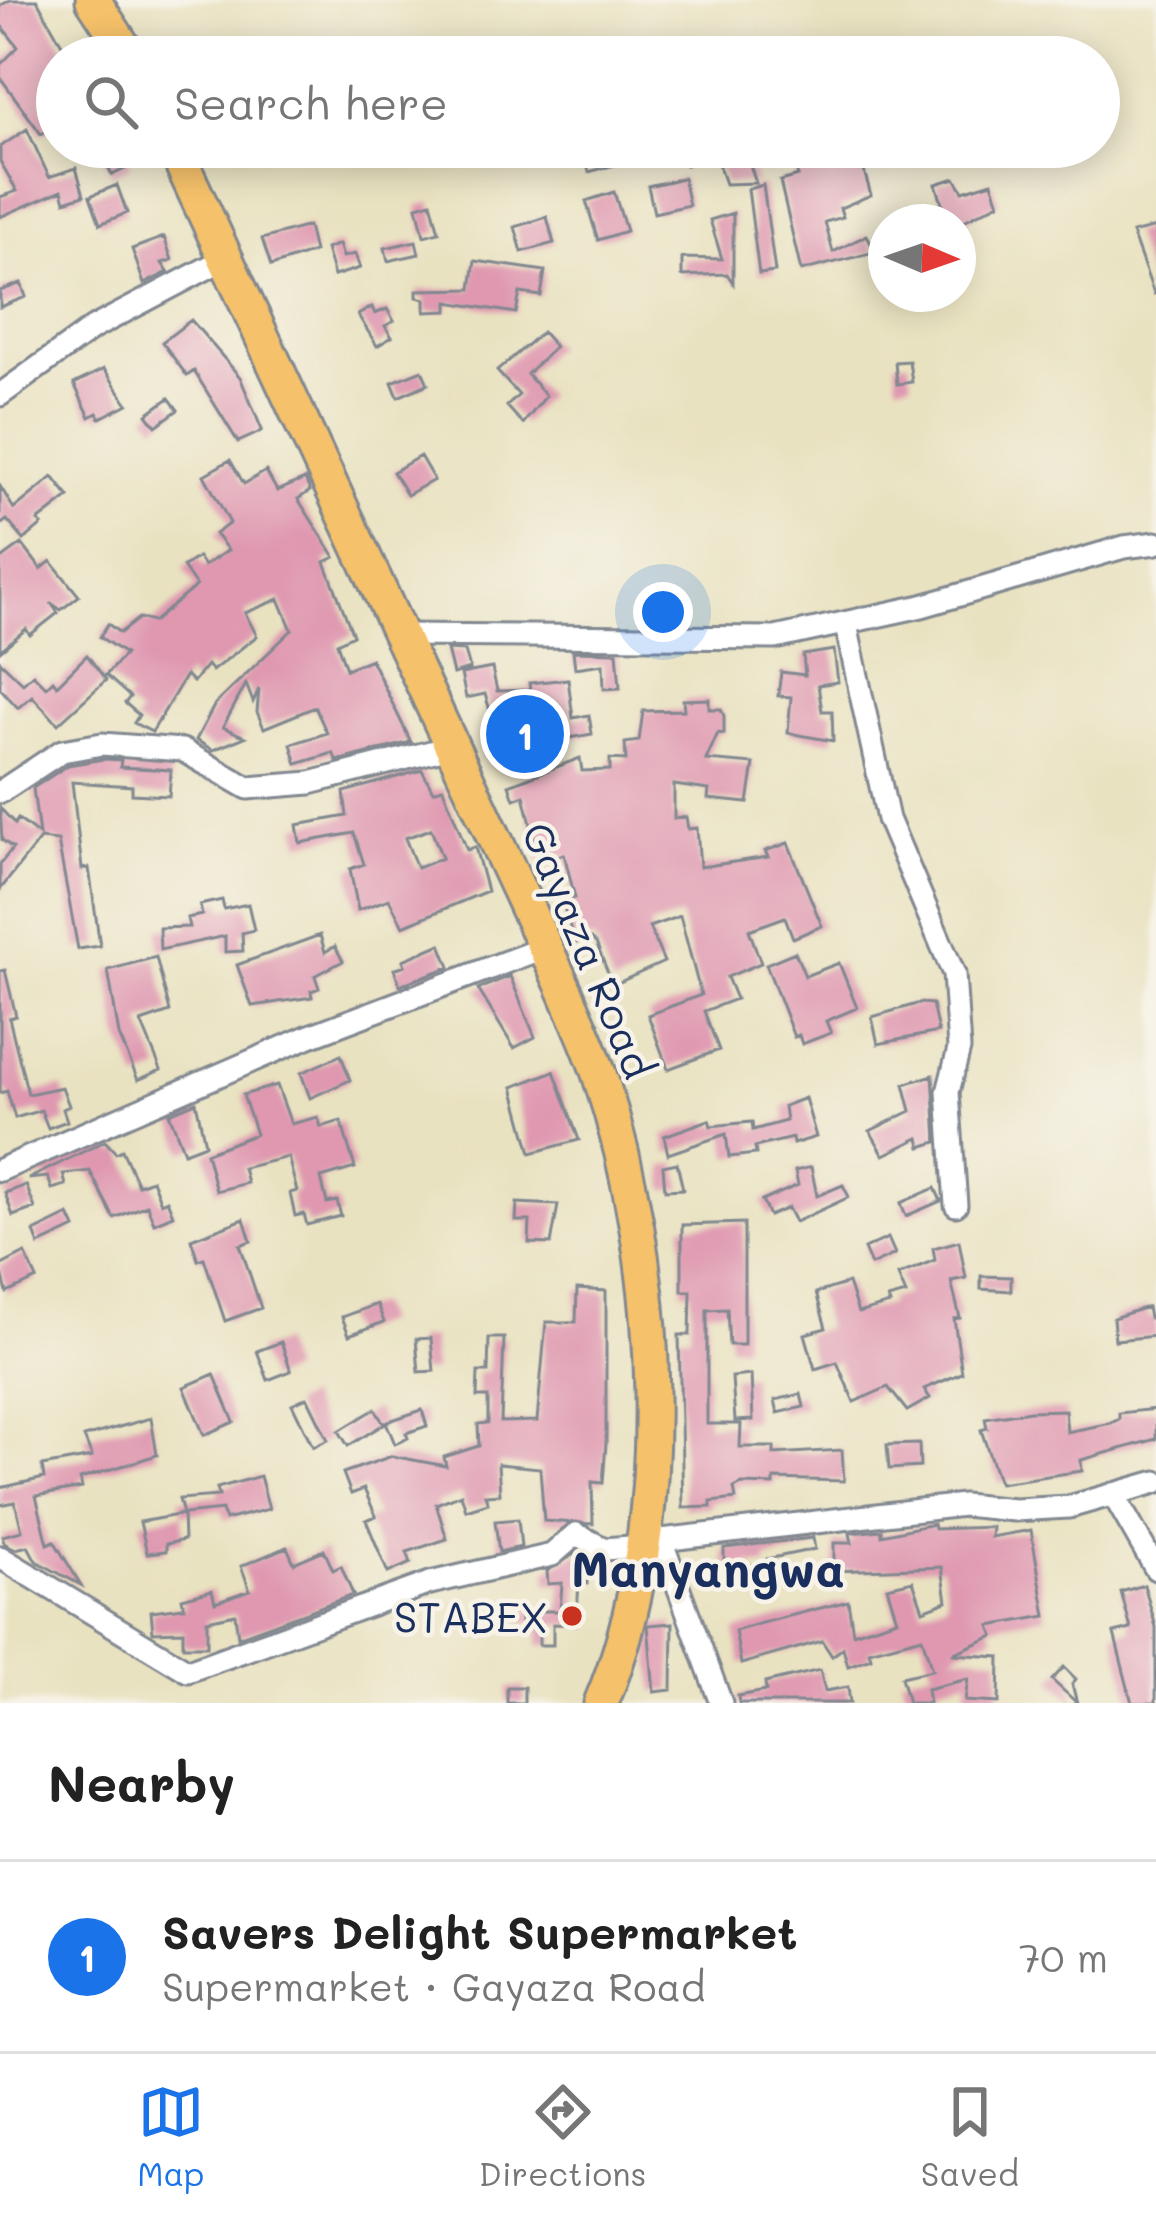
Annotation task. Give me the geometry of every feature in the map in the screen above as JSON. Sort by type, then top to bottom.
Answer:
[{"type":"main road","points":[[93,0],[116,36]]},
{"type":"main road","name":"Gayaza Road","points":[[184,168],[602,1079],[624,1168],[646,1328],[650,1539],[601,1703]]},
{"type":"street","points":[[0,395],[93,328],[228,257]]},
{"type":"street","points":[[401,635],[775,638],[846,625],[1124,547],[1156,543]]},
{"type":"street","points":[[846,625],[888,819],[954,974],[959,1049],[947,1092],[956,1204]]},
{"type":"street","points":[[0,792],[62,751],[102,744],[147,743],[182,750],[248,788],[310,783],[450,747]]},
{"type":"street","points":[[0,1170],[307,1037],[543,948]]},
{"type":"street","points":[[0,1557],[188,1671],[430,1583],[551,1555],[576,1534],[604,1549],[650,1539],[964,1505],[1053,1508],[1156,1482]]},
{"type":"street","points":[[1113,1494],[1156,1569]]},
{"type":"street","points":[[650,1539],[721,1703]]},
{"type":"building","points":[[10,0],[37,0],[57,36],[36,36],[36,127],[0,77],[0,65],[18,47],[0,24],[0,6]]},
{"type":"building","points":[[27,129],[36,149],[36,168],[45,168],[49,177],[76,168],[84,195],[65,201],[62,190],[0,217],[0,197],[17,191],[0,161],[0,147]]},
{"type":"building","points":[[719,168],[751,168],[756,183],[725,184]]},
{"type":"building","points":[[796,168],[863,168],[871,195],[840,208],[843,217],[825,222],[833,252],[867,235],[868,254],[801,271],[780,181],[798,176]]},
{"type":"building","points":[[683,178],[689,205],[654,213],[648,186]]},
{"type":"building","points":[[955,178],[963,191],[992,182],[999,203],[976,215],[976,204],[942,204],[936,184]]},
{"type":"building","points":[[117,185],[127,213],[100,224],[90,196]]},
{"type":"building","points":[[763,185],[775,272],[759,274],[748,189]]},
{"type":"building","points":[[614,192],[626,231],[598,240],[586,201]]},
{"type":"building","points":[[431,202],[439,232],[424,236],[417,206]]},
{"type":"building","points":[[733,213],[733,283],[727,274],[682,276],[682,258],[722,259],[710,220]]},
{"type":"building","points":[[547,217],[554,243],[522,252],[515,227]]},
{"type":"building","points":[[308,226],[314,252],[271,266],[262,239]]},
{"type":"building","points":[[1156,227],[1156,294],[1154,294],[1132,233]]},
{"type":"building","points":[[164,237],[172,260],[162,263],[168,272],[144,284],[132,249]]},
{"type":"building","points":[[416,241],[419,254],[388,261],[385,248]]},
{"type":"building","points":[[339,244],[343,257],[355,254],[360,268],[334,276],[326,249]]},
{"type":"building","points":[[475,261],[545,271],[541,296],[520,293],[516,313],[448,302],[448,311],[425,312],[425,299],[417,297],[417,290],[471,289]]},
{"type":"building","points":[[21,283],[26,297],[0,307],[0,291]]},
{"type":"building","points":[[372,307],[375,314],[387,309],[394,321],[385,326],[392,337],[377,346],[358,315]]},
{"type":"building","points":[[191,320],[240,377],[262,430],[258,433],[238,442],[194,371],[187,376],[162,342]]},
{"type":"building","points":[[542,332],[555,347],[527,374],[546,396],[523,424],[507,406],[519,395],[497,371]]},
{"type":"building","points":[[909,361],[912,382],[897,384],[895,362]]},
{"type":"building","points":[[104,369],[128,404],[100,418],[97,413],[90,417],[74,384]]},
{"type":"building","points":[[422,370],[428,384],[398,397],[392,382]]},
{"type":"building","points":[[169,398],[178,410],[156,426],[147,414]]},
{"type":"building","points":[[420,456],[434,480],[407,495],[393,472]]},
{"type":"building","points":[[230,460],[244,484],[266,471],[277,491],[305,479],[310,491],[298,499],[335,557],[325,562],[353,635],[337,643],[346,669],[371,659],[411,742],[337,761],[333,753],[297,764],[291,744],[327,733],[315,707],[264,728],[257,712],[259,689],[253,702],[246,684],[223,727],[245,737],[213,750],[196,740],[215,704],[292,630],[279,599],[245,613],[257,636],[212,671],[207,665],[193,682],[186,675],[152,732],[134,723],[139,715],[125,703],[130,697],[106,675],[125,654],[100,637],[108,624],[120,633],[139,618],[153,622],[196,586],[183,567],[198,557],[204,566],[228,550],[215,534],[230,523],[204,475]]},
{"type":"building","points":[[53,477],[69,497],[38,521],[42,525],[24,540],[7,520],[0,525],[0,486],[14,509]]},
{"type":"building","points":[[22,544],[41,569],[51,561],[79,596],[61,610],[51,603],[58,613],[30,635],[26,629],[0,651],[0,560]]},
{"type":"building","points":[[447,650],[465,651],[470,669],[453,674]]},
{"type":"building","points":[[834,650],[838,682],[818,685],[822,711],[832,711],[833,741],[788,733],[791,697],[778,696],[781,672],[805,675],[803,655]]},
{"type":"building","points":[[573,651],[617,652],[620,688],[604,689],[603,664],[575,668]]},
{"type":"building","points":[[87,655],[106,680],[58,724],[32,696],[18,708],[0,688],[0,661],[23,683],[33,674],[46,687],[53,680],[57,685]]},
{"type":"building","points":[[492,668],[497,691],[530,690],[529,683],[568,679],[573,718],[589,715],[592,734],[502,750],[485,694],[466,698],[461,674]]},
{"type":"building","points":[[709,699],[709,709],[721,709],[724,716],[724,734],[718,733],[706,760],[754,764],[748,803],[708,799],[709,790],[674,785],[674,819],[686,817],[688,829],[697,828],[700,867],[768,857],[765,851],[788,843],[822,926],[793,938],[785,917],[749,930],[761,963],[727,977],[736,999],[704,1011],[719,1050],[668,1069],[648,1015],[701,995],[680,916],[649,927],[664,962],[613,985],[596,943],[591,939],[575,943],[562,901],[575,898],[564,854],[540,862],[524,795],[514,799],[509,785],[580,758],[582,771],[610,770],[610,759],[626,760],[625,743],[639,741],[643,711],[684,710],[683,700]]},
{"type":"building","points":[[121,760],[120,767],[171,770],[169,796],[132,794],[132,786],[72,782],[82,869],[89,868],[100,946],[78,949],[58,841],[40,839],[0,890],[0,864],[13,848],[2,840],[0,808],[15,824],[18,819],[39,835],[33,788],[68,765]]},
{"type":"building","points":[[422,770],[433,791],[443,788],[467,850],[475,847],[487,891],[403,926],[389,899],[358,910],[350,869],[364,864],[354,833],[300,843],[297,825],[347,816],[344,792]],"holes":[[[431,829],[442,858],[417,868],[405,838]]]},
{"type":"building","points":[[222,900],[224,909],[248,904],[254,930],[242,933],[243,951],[225,952],[225,936],[160,950],[159,928],[189,927],[187,918],[202,915],[200,905]]},
{"type":"building","points":[[320,935],[325,952],[335,946],[343,961],[315,976],[319,988],[311,991],[312,997],[252,1006],[237,965]]},
{"type":"building","points":[[441,944],[450,967],[400,985],[394,969],[405,965],[403,960]]},
{"type":"building","points":[[795,952],[805,976],[839,963],[857,1008],[826,1021],[831,1033],[802,1044],[799,1035],[794,1037],[766,964]]},
{"type":"building","points":[[156,957],[170,1012],[141,1022],[161,1070],[138,1080],[119,1035],[108,970]]},
{"type":"building","points":[[5,970],[16,1016],[9,1018],[28,1094],[62,1087],[69,1106],[63,1109],[67,1121],[48,1128],[41,1110],[15,1118],[7,1091],[0,1093],[0,971]]},
{"type":"building","points":[[510,976],[535,1037],[514,1048],[478,989]]},
{"type":"building","points":[[932,1004],[938,1032],[878,1044],[872,1017]]},
{"type":"building","points":[[341,1055],[350,1080],[310,1098],[301,1073]]},
{"type":"building","points":[[554,1071],[579,1140],[531,1153],[513,1087]]},
{"type":"building","points":[[933,1075],[937,1142],[921,1147],[919,1138],[884,1155],[870,1131],[911,1111],[904,1084]]},
{"type":"building","points":[[277,1085],[291,1124],[318,1117],[321,1127],[341,1121],[355,1168],[321,1178],[327,1203],[337,1201],[341,1216],[307,1225],[304,1214],[295,1216],[290,1193],[297,1191],[288,1157],[243,1168],[247,1183],[216,1191],[206,1153],[256,1134],[243,1095]]},
{"type":"building","points":[[805,1098],[816,1137],[793,1144],[792,1138],[755,1147],[756,1154],[729,1157],[726,1134],[668,1154],[664,1136],[709,1120],[711,1126],[752,1122],[753,1130],[786,1121],[784,1106]]},
{"type":"building","points":[[196,1102],[205,1144],[184,1152],[169,1113]]},
{"type":"building","points":[[105,1141],[116,1153],[122,1150],[138,1185],[152,1180],[161,1203],[167,1200],[173,1215],[154,1223],[147,1205],[114,1218],[90,1171],[63,1174],[66,1185],[52,1189],[48,1177],[28,1179]]},
{"type":"building","points":[[677,1163],[683,1189],[665,1190],[663,1166]]},
{"type":"building","points":[[811,1167],[817,1196],[843,1185],[849,1197],[795,1222],[788,1208],[769,1216],[762,1201],[798,1185],[795,1171]]},
{"type":"building","points":[[26,1185],[35,1208],[13,1216],[5,1193]]},
{"type":"building","points":[[935,1188],[941,1201],[906,1216],[901,1203]]},
{"type":"building","points":[[517,1203],[558,1205],[551,1244],[529,1243],[530,1221],[516,1221]]},
{"type":"building","points":[[69,1215],[75,1228],[39,1245],[34,1232]]},
{"type":"building","points":[[244,1219],[251,1241],[240,1245],[261,1308],[225,1321],[204,1258],[198,1260],[191,1239]]},
{"type":"building","points":[[744,1223],[744,1345],[729,1345],[727,1309],[707,1310],[707,1424],[741,1424],[740,1447],[774,1447],[774,1454],[842,1450],[844,1481],[774,1479],[774,1485],[742,1484],[734,1488],[736,1499],[711,1502],[711,1507],[683,1508],[679,1335],[690,1335],[691,1291],[682,1291],[682,1225]]},
{"type":"building","points":[[888,1238],[895,1254],[871,1265],[864,1249]]},
{"type":"building","points":[[959,1241],[966,1278],[951,1281],[960,1318],[954,1319],[962,1373],[924,1389],[930,1398],[907,1411],[888,1387],[854,1402],[837,1362],[815,1369],[805,1334],[826,1328],[816,1293],[848,1283],[858,1313],[890,1304],[888,1299],[906,1294],[898,1275],[935,1260],[933,1248]]},
{"type":"building","points":[[25,1253],[37,1279],[7,1293],[0,1266]]},
{"type":"building","points":[[981,1276],[1011,1277],[1011,1291],[981,1289]]},
{"type":"building","points":[[577,1289],[606,1291],[606,1443],[603,1483],[592,1482],[593,1524],[544,1521],[540,1468],[498,1464],[500,1494],[485,1495],[488,1503],[466,1510],[461,1494],[436,1504],[447,1539],[407,1552],[411,1563],[388,1573],[366,1520],[376,1516],[364,1489],[351,1494],[343,1473],[392,1456],[446,1466],[444,1457],[479,1446],[478,1424],[488,1423],[488,1397],[477,1397],[478,1372],[488,1372],[489,1338],[504,1338],[501,1422],[537,1421],[546,1322],[576,1322]]},
{"type":"building","points":[[377,1304],[384,1322],[349,1335],[342,1317]]},
{"type":"building","points":[[1147,1307],[1149,1318],[1156,1317],[1156,1336],[1115,1340],[1113,1318]]},
{"type":"building","points":[[431,1338],[434,1371],[419,1372],[416,1339]]},
{"type":"building","points":[[281,1342],[291,1371],[268,1380],[257,1351]]},
{"type":"building","points":[[214,1374],[234,1422],[204,1435],[184,1387]]},
{"type":"building","points":[[751,1375],[753,1420],[735,1421],[732,1377]]},
{"type":"building","points":[[801,1394],[804,1407],[778,1413],[775,1400]]},
{"type":"building","points":[[307,1397],[328,1440],[313,1447],[292,1404]]},
{"type":"building","points":[[375,1409],[384,1424],[348,1446],[339,1431]]},
{"type":"building","points":[[1156,1409],[1156,1439],[1081,1460],[1082,1471],[999,1483],[981,1430],[987,1428],[985,1418],[1030,1411],[1065,1410],[1067,1432],[1111,1423],[1119,1419],[1119,1413]]},
{"type":"building","points":[[422,1410],[427,1426],[406,1433],[408,1438],[395,1444],[386,1422]]},
{"type":"building","points":[[151,1418],[157,1455],[80,1479],[82,1488],[36,1496],[48,1544],[54,1541],[81,1585],[36,1561],[28,1546],[16,1549],[4,1543],[2,1536],[22,1531],[15,1502],[0,1505],[0,1488],[44,1478],[42,1466],[92,1457],[84,1437]]},
{"type":"building","points":[[919,1444],[920,1467],[889,1469],[887,1445]]},
{"type":"building","points":[[260,1476],[269,1509],[225,1520],[222,1510],[183,1514],[179,1499],[219,1496],[217,1488]]},
{"type":"building","points":[[183,1514],[184,1540],[166,1544],[166,1551],[147,1553],[140,1522]]},
{"type":"building","points":[[518,1519],[521,1547],[499,1552],[495,1521]]},
{"type":"building","points":[[933,1524],[934,1529],[992,1527],[991,1537],[1031,1530],[1046,1616],[990,1626],[994,1636],[952,1654],[1000,1657],[999,1703],[965,1701],[968,1679],[927,1689],[929,1703],[908,1703],[901,1677],[932,1670],[922,1637],[869,1651],[871,1658],[848,1666],[843,1648],[832,1656],[822,1641],[741,1664],[735,1631],[848,1601],[853,1633],[897,1619],[887,1587],[913,1581],[923,1610],[947,1601],[942,1567],[834,1571],[834,1543],[852,1543],[850,1533],[882,1530],[882,1535]]},
{"type":"building","points":[[813,1538],[815,1549],[767,1559],[767,1565],[724,1565],[724,1548]]},
{"type":"building","points":[[287,1547],[294,1563],[324,1550],[333,1570],[341,1566],[353,1595],[238,1637],[235,1614],[207,1620],[207,1646],[183,1646],[183,1631],[153,1632],[151,1611],[184,1607],[182,1598],[212,1590],[215,1602],[250,1590],[241,1566]]},
{"type":"building","points":[[578,1552],[587,1557],[587,1584],[579,1584],[576,1625],[553,1624],[553,1645],[539,1645],[539,1623],[521,1622],[521,1611],[560,1611],[562,1583],[548,1584],[547,1571]]},
{"type":"building","points":[[1144,1585],[1156,1627],[1156,1703],[1132,1703],[1114,1633],[1131,1629],[1121,1592]]},
{"type":"building","points":[[673,1623],[672,1690],[654,1692],[648,1625]]},
{"type":"building","points":[[1064,1667],[1076,1679],[1072,1684],[1077,1703],[1052,1680]]},
{"type":"building","points":[[820,1670],[825,1691],[848,1687],[850,1703],[739,1703],[738,1696],[766,1691],[765,1683]]},
{"type":"building","points":[[507,1687],[524,1687],[524,1703],[507,1703]]},
{"type":"place","name":"Savers Delight Supermarket","points":[[525,734]]},
{"type":"place","name":"STABEX","points":[[572,1616]]},
{"type":"district","name":"Manyangwa","points":[[708,1568]]}]
